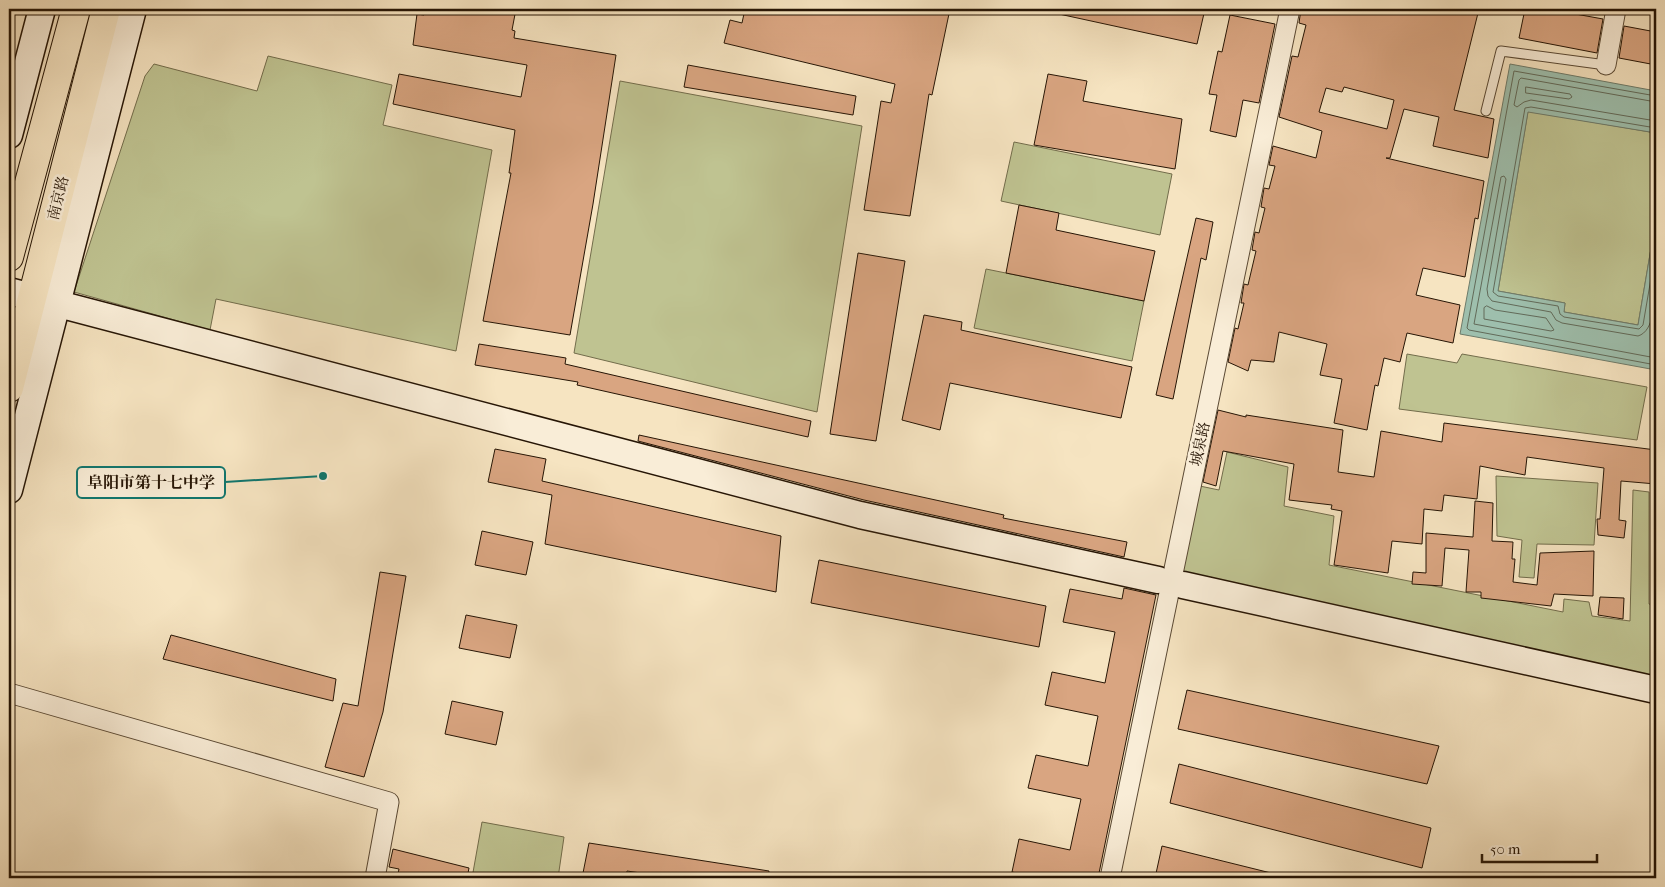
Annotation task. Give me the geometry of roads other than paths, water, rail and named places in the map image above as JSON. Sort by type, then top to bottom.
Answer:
[{"type":"main road","points":[[9,134],[42,9]]},
{"type":"main road","points":[[9,258],[76,9]]},
{"type":"main road","name":"南京路","points":[[9,388],[106,9]]},
{"type":"main road","points":[[9,490],[33,296],[133,9]]},
{"type":"main road","points":[[33,296],[860,515],[1158,580]]},
{"type":"main road","points":[[1183,585],[1656,690]]},
{"type":"street","name":"城泉路","points":[[1110,878],[1290,9]]},
{"type":"street","points":[[1606,65],[1616,9]]},
{"type":"street","points":[[9,693],[388,802],[375,878]]},
{"type":"lane","points":[[1486,111],[1500,51],[1606,65]]},
{"type":"water","points":[[1510,64],[1656,91],[1656,133],[1528,112],[1498,291],[1565,303],[1564,312],[1638,325],[1656,219],[1656,370],[1460,334]]},
{"type":"place","name":"阜阳市第十七中学","points":[[323,476]]}]
